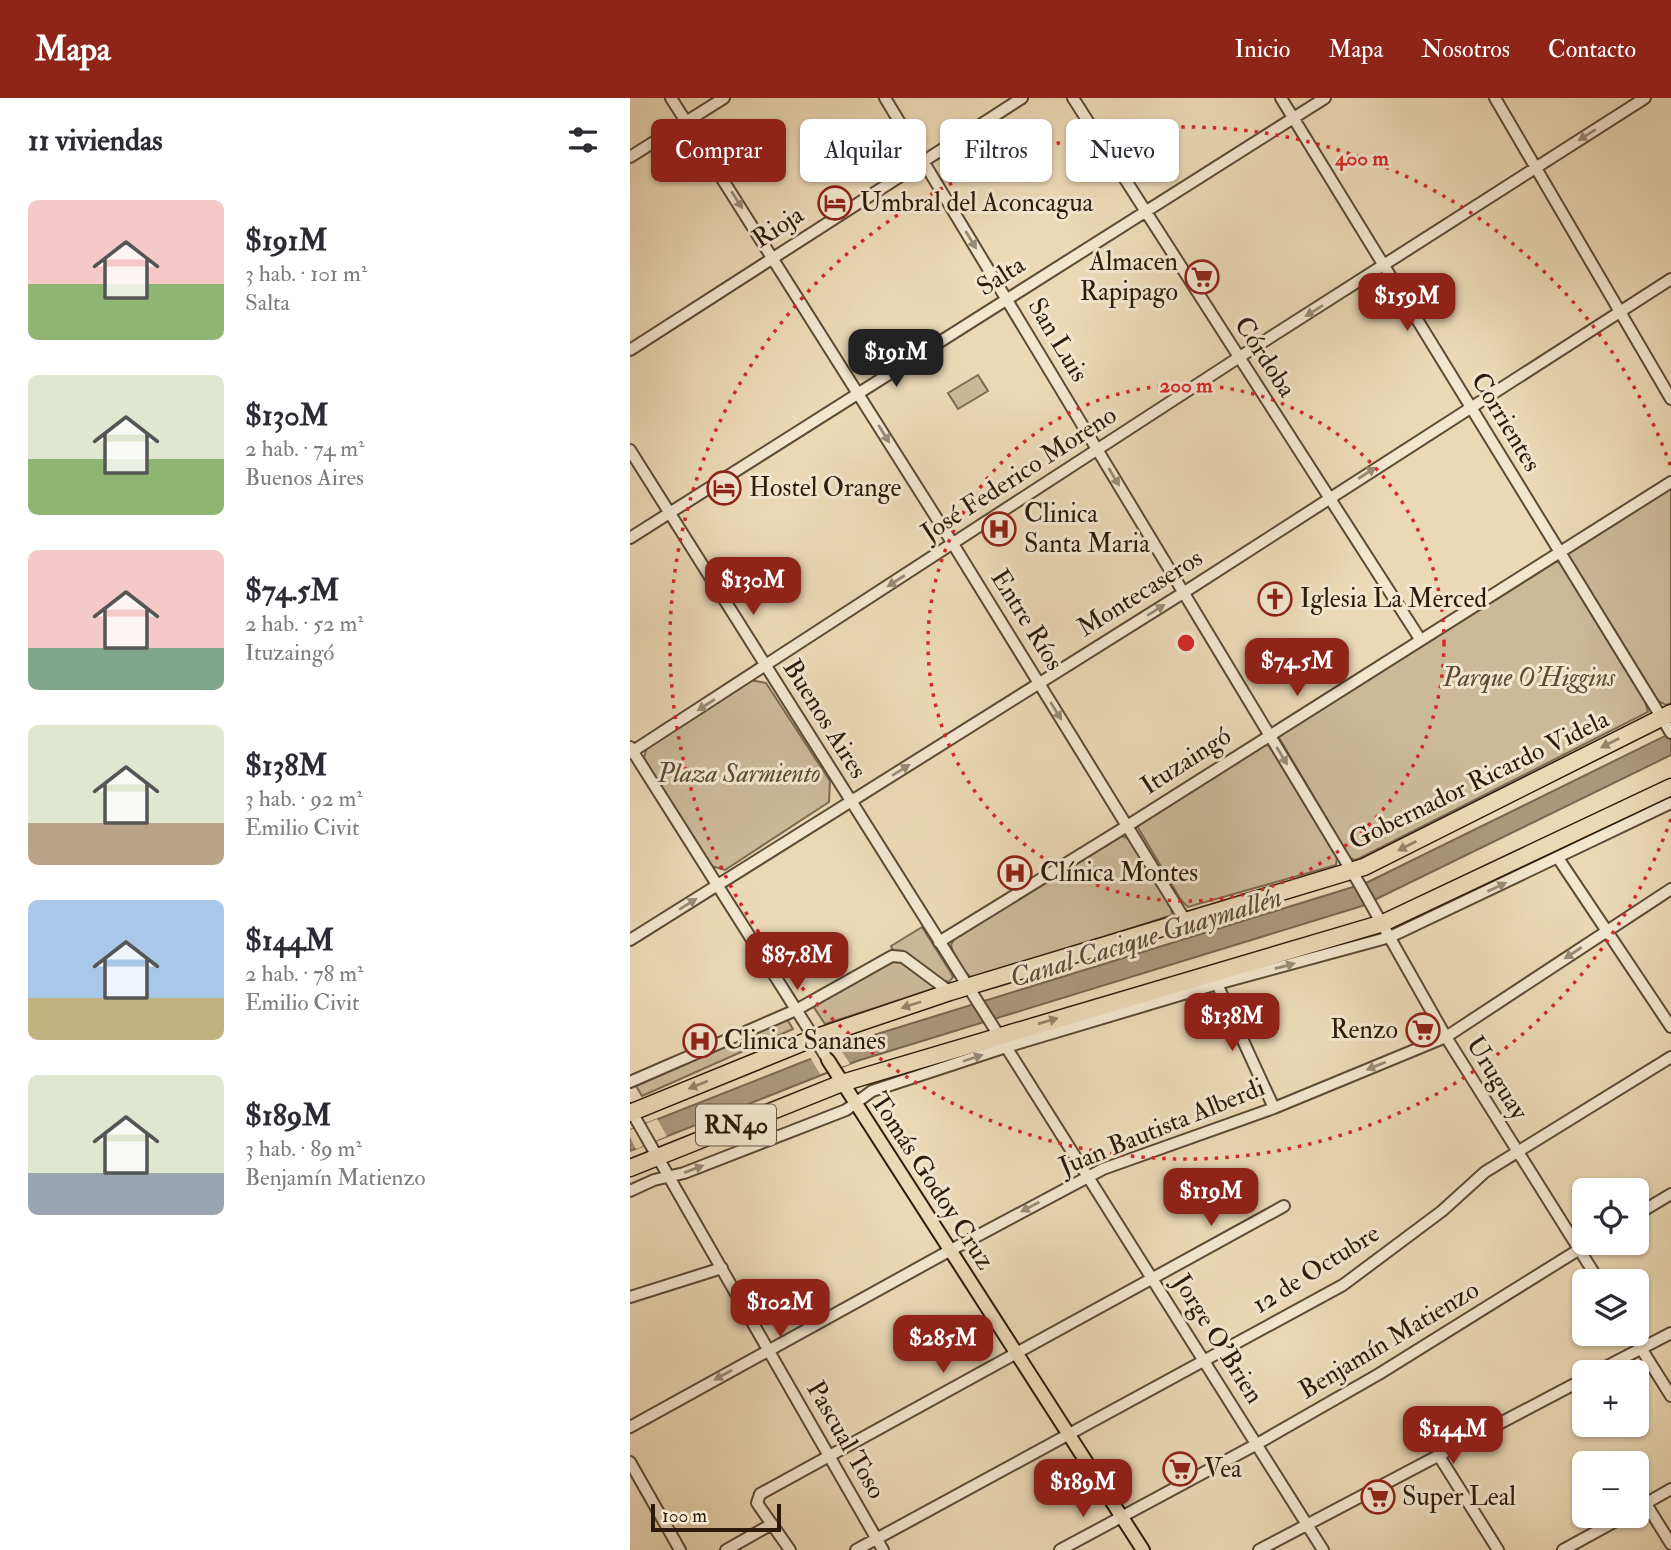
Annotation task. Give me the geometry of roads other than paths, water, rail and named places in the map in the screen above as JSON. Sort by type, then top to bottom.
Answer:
[{"type":"highway","name":"Gobernador Ricardo Videla","points":[[630,1168],[641,1128],[814,1038],[950,992],[1185,920],[1361,888],[1377,862],[1666,715]]},
{"type":"highway","name":"Gobernador Ricardo Videla","points":[[641,1128],[832,1066],[1002,1041],[1386,930],[1671,787]]},
{"type":"main road","name":"Tomás Godoy Cruz","points":[[832,1066],[1143,1550]]},
{"type":"street","name":"Entre Ríos","points":[[671,98],[685,119]]},
{"type":"street","points":[[692,119],[724,98]]},
{"type":"street","name":"San Luis","points":[[885,98],[898,119]]},
{"type":"street","name":"Rioja","points":[[926,159],[1022,98]]},
{"type":"street","name":"Córdoba","points":[[1073,98],[1420,639]]},
{"type":"street","name":"Corrientes","points":[[1281,98],[1559,552],[1666,715],[1671,733]]},
{"type":"street","name":"Salta","points":[[630,538],[1325,98]]},
{"type":"street","points":[[1495,98],[1671,399]]},
{"type":"street","name":"José Federico Moreno","points":[[631,751],[1645,98]]},
{"type":"street","points":[[630,157],[651,144]]},
{"type":"street","name":"San Luis","points":[[926,166],[1361,888]]},
{"type":"street","name":"Entre Ríos","points":[[725,182],[1185,920]]},
{"type":"street","name":"Rioja","points":[[630,349],[890,182]]},
{"type":"street","name":"Montecaseros","points":[[630,940],[1183,593],[1671,279]]},
{"type":"street","name":"Buenos Aires","points":[[630,450],[983,1012]]},
{"type":"street","name":"Ituzaingó","points":[[939,942],[1671,482]]},
{"type":"street","points":[[631,751],[832,1066]]},
{"type":"street","points":[[630,1191],[833,1115],[855,1104],[872,1091],[1002,1041],[1217,984],[1386,930],[1558,859],[1671,803]]},
{"type":"street","points":[[1558,859],[1671,1027]]},
{"type":"street","name":"Uruguay","points":[[1361,888],[1446,1037],[1572,1239]]},
{"type":"street","name":"Juan Bautista Alberdi","points":[[630,1427],[1103,1169],[1274,1108],[1446,1037],[1671,889]]},
{"type":"street","points":[[630,1082],[796,1010],[895,955],[950,992]]},
{"type":"street","points":[[1217,984],[1274,1108]]},
{"type":"street","name":"Jorge O'Brien","points":[[983,1012],[1323,1550]]},
{"type":"street","name":"12 de Octubre","points":[[856,1550],[1343,1285],[1442,1211],[1485,1172],[1671,1057]]},
{"type":"street","name":"Pascual Toso","points":[[641,1128],[883,1550]]},
{"type":"street","points":[[1649,1207],[1671,1194]]},
{"type":"street","points":[[790,1550],[757,1503],[760,1494],[1284,1206]]},
{"type":"street","name":"Benjamín Matienzo","points":[[1060,1550],[1257,1444],[1379,1374],[1572,1254]]},
{"type":"street","points":[[630,1297],[722,1268]]},
{"type":"street","points":[[1618,1360],[1671,1333]]},
{"type":"street","points":[[1641,1348],[1671,1396]]},
{"type":"street","points":[[1259,1550],[1572,1385]]},
{"type":"street","points":[[1439,1456],[1498,1550]]},
{"type":"street","points":[[630,1462],[680,1550]]},
{"type":"street","points":[[1649,1501],[1671,1489]]},
{"type":"street","points":[[1649,1516],[1671,1544]]},
{"type":"street","points":[[726,1550],[772,1524]]},
{"type":"street","points":[[1563,1550],[1603,1528]]},
{"type":"place","name":"Umbral del Aconcagua","points":[[835,203]]},
{"type":"place","name":"Almacen Rapipago","points":[[1202,277]]},
{"type":"place","name":"Hostel Orange","points":[[724,488]]},
{"type":"place","name":"Clinica Santa Maria","points":[[999,529]]},
{"type":"place","name":"Iglesia La Merced","points":[[1275,599]]},
{"type":"place","name":"Clínica Montes","points":[[1015,873]]},
{"type":"place","name":"Renzo","points":[[1423,1030]]},
{"type":"place","name":"Clinica Sananes","points":[[700,1041]]},
{"type":"place","name":"Vea","points":[[1180,1469]]},
{"type":"place","name":"Super Leal","points":[[1378,1497]]},
{"type":"park label","name":"Parque O'Higgins","points":[[1529,678]]},
{"type":"park label","name":"Plaza Sarmiento","points":[[739,774]]},
{"type":"water label","name":"Canal Cacique Guaymallén","points":[[1146,938]]}]
